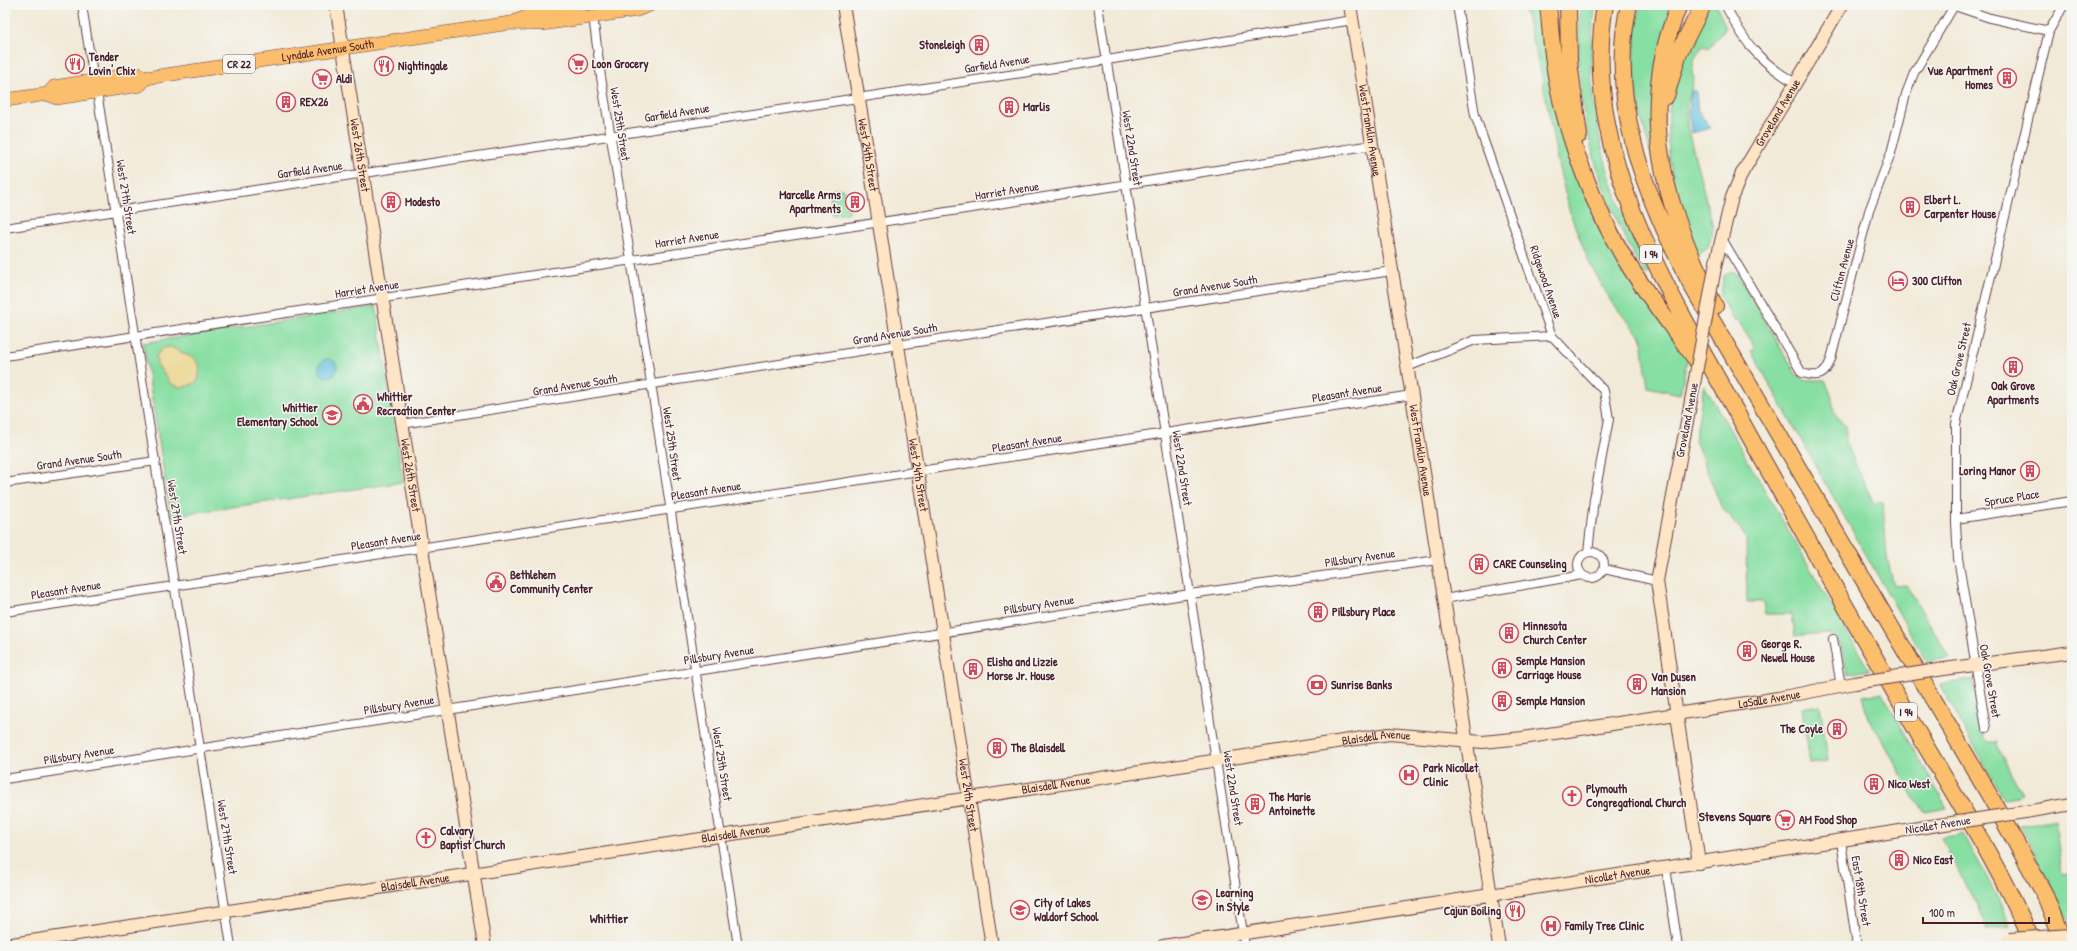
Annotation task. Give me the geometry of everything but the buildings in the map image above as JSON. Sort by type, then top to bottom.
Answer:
[{"type":"highway","points":[[1548,5],[1555,70],[1568,130],[1591,189],[1614,238],[1632,269],[1728,405],[1773,480]]},
{"type":"highway","points":[[1568,5],[1568,57],[1574,101],[1586,165],[1614,238]]},
{"type":"highway","points":[[1574,101],[1572,57],[1575,5]]},
{"type":"highway","name":"I 94","points":[[1605,5],[1600,48],[1603,101],[1611,145],[1625,190],[1640,229],[1668,289],[1773,480],[1981,841],[2012,898],[2034,946]]},
{"type":"highway","name":"I 94","points":[[1628,5],[1623,46],[1626,103],[1636,153],[1650,194],[1671,245],[1692,288],[1794,459],[2017,843],[2044,893],[2065,946]]},
{"type":"highway","points":[[1679,5],[1664,46],[1659,77],[1658,125],[1660,153],[1665,180],[1674,215],[1685,244],[1794,459]]},
{"type":"highway","points":[[1665,180],[1662,137],[1668,86],[1679,52],[1703,5]]},
{"type":"main road","name":"Lyndale Avenue South","points":[[510,23],[539,12],[583,5]]},
{"type":"main road","name":"Lyndale Avenue South","points":[[5,100],[48,94],[54,87],[96,87],[138,74],[146,78],[510,23],[542,24],[637,10],[650,5]]},
{"type":"street","name":"West 27th Street","points":[[82,5],[156,461],[232,946]]},
{"type":"street","name":"West 26th Street","points":[[336,5],[383,299],[406,423],[422,548],[485,946]]},
{"type":"street","name":"West 24th Street","points":[[843,5],[879,222],[992,946]]},
{"type":"street","name":"West 22nd Street","points":[[1098,5],[1244,940]]},
{"type":"street","name":"West Franklin Avenue","points":[[1350,5],[1498,946]]},
{"type":"street","name":"Ridgewood Avenue","points":[[1457,5],[1475,115],[1552,336],[1604,390],[1609,419],[1594,499],[1588,552]]},
{"type":"street","points":[[1725,5],[1747,45],[1771,68],[1795,83]]},
{"type":"street","name":"Groveland Avenue","points":[[1699,863],[1657,581],[1721,236],[1732,195],[1742,173],[1842,5]]},
{"type":"street","name":"Oak Grove Street","points":[[1986,728],[1958,558],[1956,520],[1956,424],[2049,30],[2064,5]]},
{"type":"street","points":[[1953,6],[1990,18],[2049,30]]},
{"type":"street","name":"Clifton Avenue","points":[[1721,236],[1802,373],[1813,376],[1822,374],[1827,370],[1831,359],[1869,211],[1891,153],[1906,94],[1914,73],[1953,6]]},
{"type":"street","name":"West 25th Street","points":[[593,16],[610,136],[722,835],[738,946]]},
{"type":"street","name":"Garfield Avenue","points":[[5,228],[1107,60],[1352,20]]},
{"type":"street","name":"Harriet Avenue","points":[[5,356],[1126,185],[1372,145]]},
{"type":"street","name":"Grand Avenue South","points":[[406,423],[651,386],[898,345],[1392,271]]},
{"type":"street","points":[[1407,367],[1475,340],[1552,336]]},
{"type":"street","name":"Pleasant Avenue","points":[[5,612],[1412,395]]},
{"type":"street","name":"Grand Avenue South","points":[[5,483],[156,461]]},
{"type":"street","name":"Spruce Place","points":[[1956,520],[2072,501]]},
{"type":"street","points":[[1588,552],[1599,554],[1604,561],[1604,569],[1595,578],[1586,578],[1577,567],[1582,554],[1588,552]]},
{"type":"street","name":"Pillsbury Avenue","points":[[5,779],[1190,594],[1438,560]]},
{"type":"street","points":[[1604,569],[1657,581]]},
{"type":"street","points":[[1444,599],[1582,575]]},
{"type":"street","points":[[1833,639],[1841,686]]},
{"type":"street","name":"LaSalle Avenue","points":[[1466,739],[1483,742],[1523,738],[1676,715],[1855,683],[1944,669],[2072,652]]},
{"type":"street","name":"Blaisdell Avenue","points":[[5,945],[1389,734],[1466,739]]},
{"type":"street","name":"Nicollet Avenue","points":[[1163,946],[1244,940],[1491,896],[2072,804]]},
{"type":"street","name":"East 18th Street","points":[[1841,841],[1857,946]]},
{"type":"street","points":[[1666,868],[1678,946]]},
{"type":"street","points":[[2007,941],[2072,935]]},
{"type":"green space","points":[[1523,5],[1544,5],[1574,160],[1688,356],[1680,394],[1648,387],[1642,338],[1612,303],[1588,260],[1570,213],[1558,164],[1542,77]]},
{"type":"green space","points":[[1581,5],[1596,5],[1592,39],[1591,74],[1594,108],[1610,177],[1634,242],[1649,273],[1646,275],[1633,253],[1614,213],[1595,161],[1580,86],[1579,33]]},
{"type":"green space","points":[[1640,5],[1676,5],[1659,167],[1655,167],[1648,145],[1636,87],[1634,68],[1636,28]]},
{"type":"green space","points":[[1710,5],[1716,5],[1726,28],[1708,48],[1705,46],[1701,48],[1694,60],[1692,73],[1694,78],[1687,106],[1687,126],[1713,227],[1708,248],[1697,255],[1681,211],[1670,166],[1668,120],[1671,97],[1680,65]]},
{"type":"green space","points":[[834,189],[842,189],[845,191],[849,213],[833,215],[830,194]]},
{"type":"green space","points":[[1732,272],[1738,275],[1796,374],[1804,380],[1825,380],[1832,397],[1834,413],[1846,426],[1846,444],[1873,502],[1883,503],[1887,557],[1894,586],[1906,585],[1950,658],[1926,661],[1751,351],[1755,349],[1738,320],[1735,322],[1720,297],[1724,276]]},
{"type":"green space","points":[[376,306],[403,482],[171,516],[143,343]]},
{"type":"green space","points":[[1704,385],[1869,670],[1847,674],[1842,649],[1834,637],[1828,634],[1795,636],[1792,614],[1765,614],[1763,602],[1747,602],[1746,537],[1721,506],[1695,440]]},
{"type":"green space","points":[[1973,679],[1984,738],[1989,742],[1997,742],[1998,749],[2022,793],[2017,797],[2004,799],[1940,685]]},
{"type":"green space","points":[[1882,693],[1947,808],[1925,812],[1912,795],[1879,733],[1873,727],[1868,718],[1862,696]]},
{"type":"green space","points":[[1820,705],[1828,761],[1810,764],[1802,708]]},
{"type":"green space","points":[[2055,821],[2062,874],[2072,873],[2072,923],[2069,923],[2020,825]]},
{"type":"green space","points":[[1963,834],[1996,893],[2010,927],[1987,929],[1977,906],[1941,838]]},
{"type":"sand","points":[[171,347],[195,359],[200,367],[198,380],[185,386],[171,384],[157,364],[156,356],[163,348]]},
{"type":"water","points":[[1691,91],[1696,91],[1698,111],[1711,128],[1691,133],[1689,113]]},
{"type":"water","points":[[328,359],[334,362],[337,368],[334,374],[328,377],[322,374],[319,368],[322,362]]},
{"type":"place","name":"Stoneleigh","points":[[979,45]]},
{"type":"place","name":"Tender Lovin' Chix","points":[[75,64]]},
{"type":"place","name":"Loon Grocery","points":[[578,64]]},
{"type":"place","name":"Nightingale","points":[[384,66]]},
{"type":"place","name":"Vue Apartment Homes","points":[[2007,78]]},
{"type":"place","name":"Aldi","points":[[322,79]]},
{"type":"place","name":"REX26","points":[[286,102]]},
{"type":"place","name":"Marlis","points":[[1009,107]]},
{"type":"place","name":"Modesto","points":[[391,202]]},
{"type":"place","name":"Marcelle Arms Apartments","points":[[855,202]]},
{"type":"place","name":"Elbert L. Carpenter House","points":[[1910,207]]},
{"type":"place","name":"300 Clifton","points":[[1898,281]]},
{"type":"place","name":"Oak Grove Apartments","points":[[2013,367]]},
{"type":"place","name":"Whittier Recreation Center","points":[[363,404]]},
{"type":"place","name":"Whittier Elementary School","points":[[332,415]]},
{"type":"place","name":"Loring Manor","points":[[2030,471]]},
{"type":"place","name":"CARE Counseling","points":[[1479,564]]},
{"type":"place","name":"Bethlehem Community Center","points":[[496,582]]},
{"type":"place","name":"Pillsbury Place","points":[[1318,612]]},
{"type":"place","name":"Minnesota Church Center","points":[[1509,633]]},
{"type":"place","name":"George R. Newell House","points":[[1747,651]]},
{"type":"place","name":"Semple Mansion Carriage House","points":[[1502,668]]},
{"type":"place","name":"Elisha and Lizzie Morse Jr. House","points":[[973,669]]},
{"type":"place","name":"Van Dusen Mansion","points":[[1637,684]]},
{"type":"place","name":"Sunrise Banks","points":[[1317,685]]},
{"type":"place","name":"Semple Mansion","points":[[1502,701]]},
{"type":"place","name":"The Coyle","points":[[1837,729]]},
{"type":"place","name":"The Blaisdell","points":[[997,748]]},
{"type":"place","name":"Park Nicollet Clinic","points":[[1409,775]]},
{"type":"place","name":"Nico West","points":[[1874,784]]},
{"type":"place","name":"Plymouth Congregational Church","points":[[1572,796]]},
{"type":"place","name":"The Marie Antoinette","points":[[1255,804]]},
{"type":"place","name":"AM Food Shop","points":[[1785,820]]},
{"type":"place","name":"Calvary Baptist Church","points":[[426,838]]},
{"type":"place","name":"Nico East","points":[[1899,860]]},
{"type":"place","name":"Learning in Style","points":[[1202,900]]},
{"type":"place","name":"City of Lakes Waldorf School","points":[[1020,910]]},
{"type":"place","name":"Cajun Boiling","points":[[1515,911]]},
{"type":"place","name":"Family Tree Clinic","points":[[1551,926]]},
{"type":"district","name":"Stevens Square","points":[[1735,816]]},
{"type":"district","name":"Whittier","points":[[609,918]]}]
